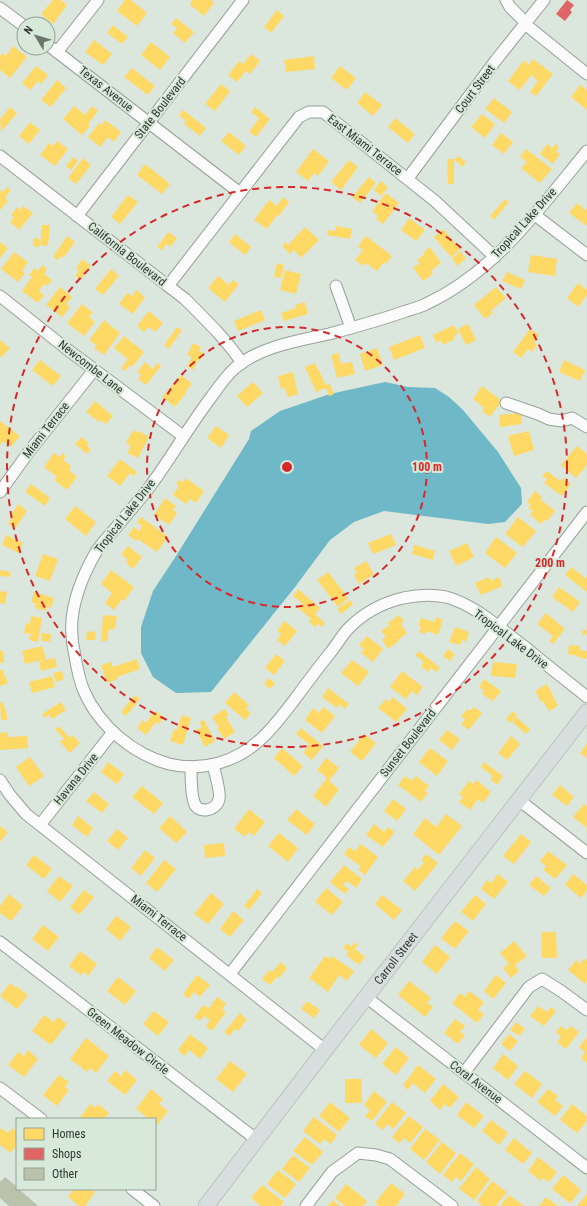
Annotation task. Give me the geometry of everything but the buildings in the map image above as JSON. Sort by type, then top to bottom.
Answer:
[{"type":"main road","name":"Carroll Street","points":[[206,1206],[587,712]]},
{"type":"street","points":[[57,52],[98,0]]},
{"type":"street","name":"State Boulevard","points":[[77,216],[243,0]]},
{"type":"street","points":[[506,0],[510,7],[525,24],[587,74]]},
{"type":"street","name":"Court Street","points":[[408,178],[496,60],[544,0]]},
{"type":"street","points":[[0,8],[16,20]]},
{"type":"street","name":"Texas Avenue","points":[[57,52],[240,193]]},
{"type":"street","name":"East Miami Terrace","points":[[168,286],[299,117],[309,112],[323,112],[408,178],[495,257]]},
{"type":"street","name":"Tropical Lake Drive","points":[[587,151],[535,215],[495,257],[458,287],[425,304],[378,321],[263,351],[234,369],[200,411],[150,486],[97,550],[84,576],[77,595],[72,620],[72,642],[80,680],[84,694],[96,712],[113,732],[128,745],[165,763],[191,768],[213,765],[244,752],[263,738],[286,711],[347,630],[360,618],[378,607],[394,600],[410,596],[427,595],[447,598],[480,614],[499,627],[587,697]]},
{"type":"street","name":"California Boulevard","points":[[0,156],[185,299],[211,325],[235,352],[242,363]]},
{"type":"street","points":[[535,215],[587,255]]},
{"type":"street","points":[[336,286],[351,328]]},
{"type":"street","name":"Newcombe Lane","points":[[0,296],[94,370],[183,436]]},
{"type":"street","name":"Miami Terrace","points":[[0,492],[28,453],[94,370]]},
{"type":"street","points":[[506,403],[549,419],[562,421],[572,418],[587,427]]},
{"type":"street","name":"Sunset Boulevard","points":[[230,974],[587,512]]},
{"type":"street","name":"Havana Drive","points":[[40,825],[113,732]]},
{"type":"street","points":[[191,768],[194,803],[197,808],[205,811],[212,809],[217,805],[220,798],[213,765]]},
{"type":"street","name":"Miami Terrace","points":[[0,780],[26,814],[325,1050]]},
{"type":"street","points":[[519,800],[587,853]]},
{"type":"street","name":"Green Meadow Circle","points":[[0,942],[257,1140]]},
{"type":"street","points":[[464,1073],[530,987],[542,979],[587,1010]]},
{"type":"street","name":"Coral Avenue","points":[[366,997],[587,1168]]},
{"type":"street","points":[[0,1088],[40,1118]]},
{"type":"street","points":[[306,1206],[332,1172],[358,1154],[376,1154],[390,1159],[452,1206]]},
{"type":"street","points":[[133,1190],[154,1206]]},
{"type":"water","points":[[385,382],[408,387],[435,388],[449,397],[463,410],[498,452],[521,488],[522,504],[505,522],[488,524],[384,511],[354,522],[330,540],[295,587],[211,692],[176,693],[153,677],[141,653],[141,627],[153,591],[249,439],[251,431],[280,411],[330,394]]}]
